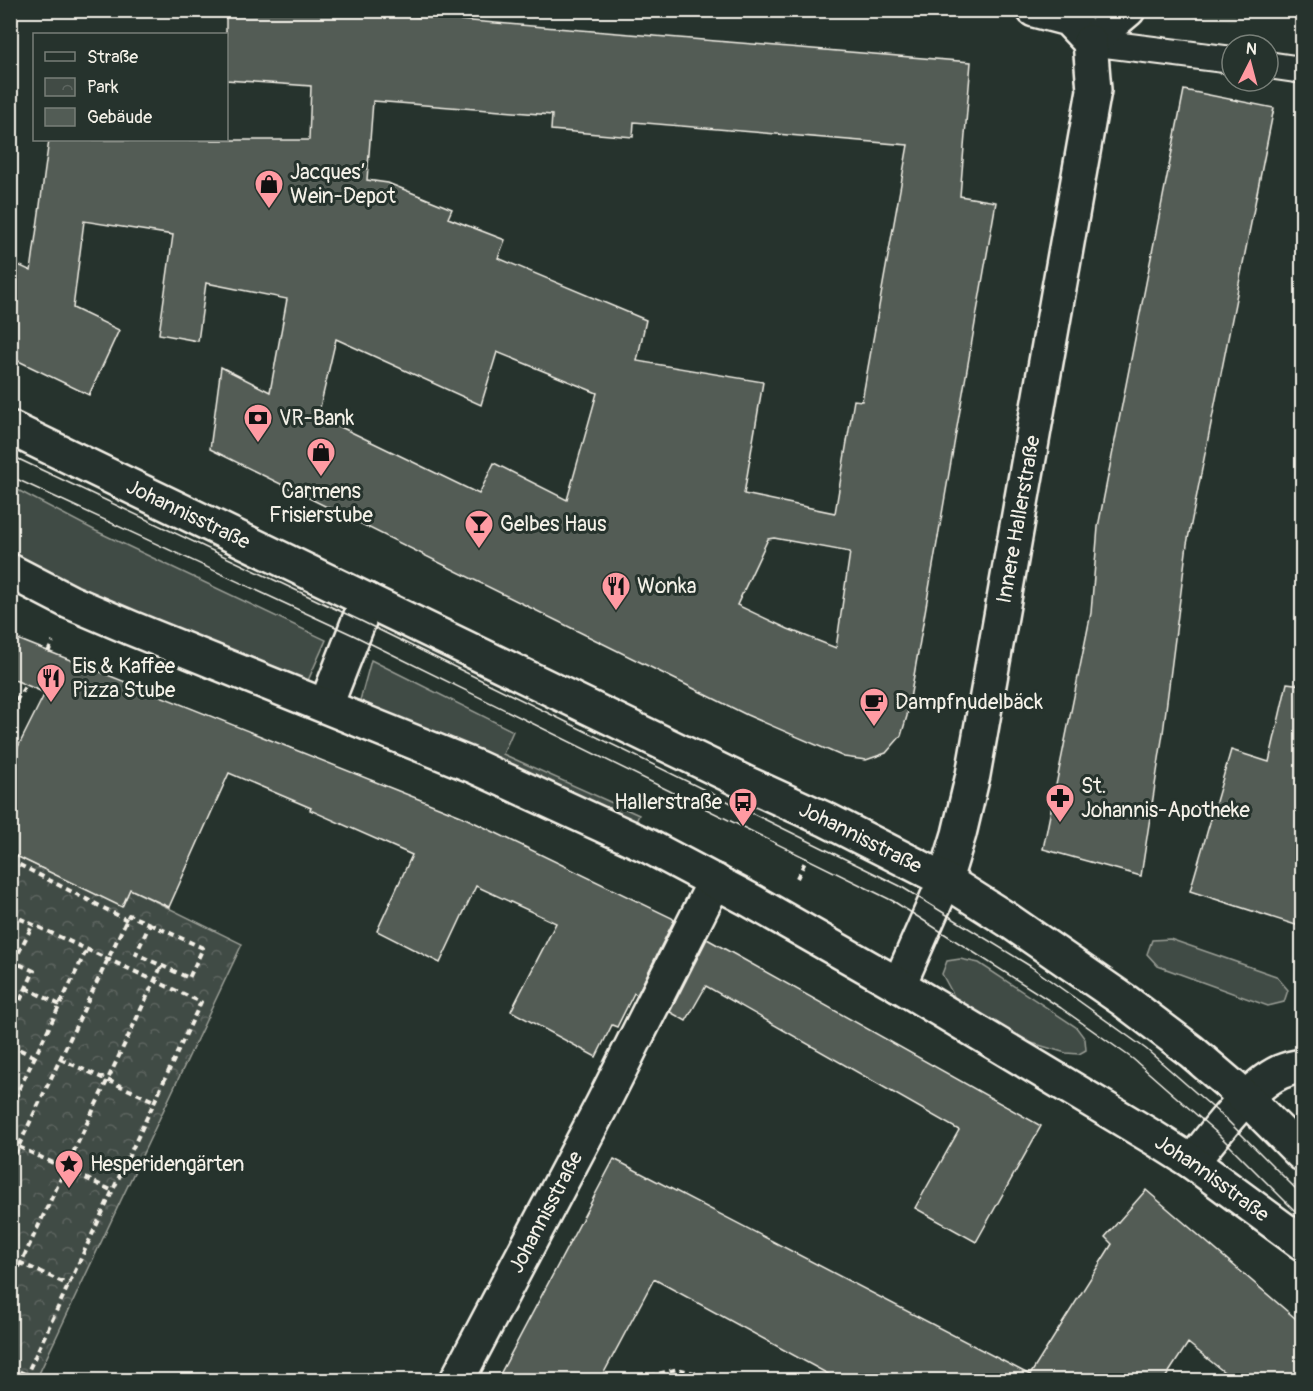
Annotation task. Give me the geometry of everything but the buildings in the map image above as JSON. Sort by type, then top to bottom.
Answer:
[{"type":"main road","points":[[1034,10],[1068,19],[1090,42],[1128,10]]},
{"type":"main road","name":"Innere Hallerstraße","points":[[899,985],[945,880],[973,775],[1094,90],[1090,42]]},
{"type":"main road","name":"Johannisstraße","points":[[10,428],[827,820],[945,880],[1008,920],[1125,1001],[1191,1051],[1247,1099],[1302,1154]]},
{"type":"main road","name":"Johannisstraße","points":[[10,572],[80,606],[477,767],[648,846],[715,881],[899,985],[1192,1162],[1302,1243]]},
{"type":"main road","points":[[326,705],[367,600]]},
{"type":"main road","name":"Johannisstraße","points":[[457,1380],[602,1105],[715,881]]},
{"type":"main road","points":[[1192,1162],[1261,1083],[1281,1072],[1302,1066]]},
{"type":"lane","points":[[1090,42],[1220,58]]},
{"type":"lane","points":[[1280,67],[1302,70]]},
{"type":"path","points":[[48,652],[55,638]]},
{"type":"path","points":[[10,710],[26,685]]},
{"type":"path","points":[[10,860],[127,920]]},
{"type":"path","points":[[10,914],[201,1002],[24,1380]]},
{"type":"path","points":[[10,1164],[129,915],[150,924],[203,948],[189,978],[136,954],[150,924]]},
{"type":"path","points":[[10,999],[19,1003],[34,972],[12,961],[33,924]]},
{"type":"path","points":[[11,1107],[87,949]]},
{"type":"path","points":[[10,1286],[162,965]]},
{"type":"path","points":[[26,988],[60,1005]]},
{"type":"path","points":[[10,1045],[35,1057]]},
{"type":"path","points":[[60,1059],[154,1101]]},
{"type":"path","points":[[19,1147],[112,1191]]},
{"type":"path","points":[[10,1258],[69,1285]]},
{"type":"path","points":[[10,1367],[27,1375]]},
{"type":"path","points":[[640,1380],[678,1369],[722,1380]]},
{"type":"shaded area","points":[[1236,10],[1235,21],[1146,11]]},
{"type":"green space","points":[[10,486],[96,531],[326,640],[306,685],[11,562]]},
{"type":"green space","points":[[371,660],[513,731],[503,754],[639,815],[634,826],[359,704]]},
{"type":"green space","name":"Hesperidengärten","points":[[10,853],[122,906],[130,889],[242,944],[36,1380],[11,1380]]},
{"type":"green space","points":[[1170,939],[1276,976],[1288,990],[1284,1002],[1268,1006],[1158,966],[1147,954],[1152,940]]},
{"type":"green space","points":[[960,959],[979,963],[1076,1027],[1085,1039],[1086,1050],[1079,1054],[1066,1053],[1018,1039],[955,998],[942,974],[947,961]]},
{"type":"tram line","points":[[10,455],[359,620],[900,886],[1030,966],[1146,1049],[1227,1120],[1302,1195]]},
{"type":"tram line","points":[[10,476],[353,635],[893,901],[1061,1008],[1133,1059],[1216,1132],[1302,1218]]},
{"type":"place","name":"Jacques’ Wein-Depot","points":[[269,210]]},
{"type":"place","name":"VR-Bank","points":[[258,444]]},
{"type":"place","name":"Carmens Frisierstube","points":[[321,478]]},
{"type":"place","name":"Gelbes Haus","points":[[479,550]]},
{"type":"place","name":"Wonka","points":[[616,612]]},
{"type":"place","name":"Eis & Kaffee Pizza Stube","points":[[51,704]]},
{"type":"place","name":"Dampfnudelbäck","points":[[874,728]]},
{"type":"place","name":"St. Johannis-Apotheke","points":[[1060,824]]},
{"type":"place","name":"Hallerstraße","points":[[743,828]]},
{"type":"place","name":"Hesperidengärten","points":[[69,1190]]}]
